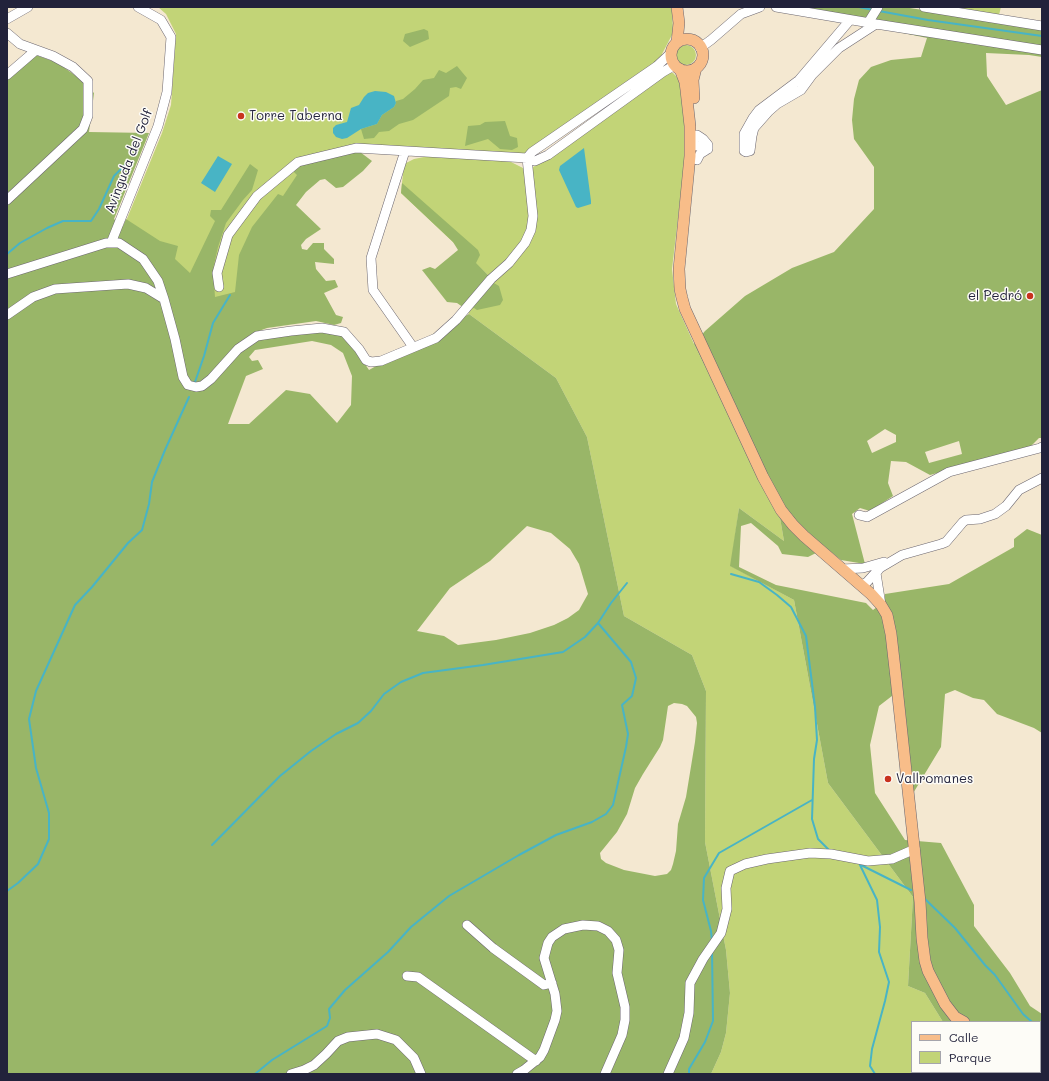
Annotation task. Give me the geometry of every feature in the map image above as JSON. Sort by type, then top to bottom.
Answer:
[{"type":"main road","points":[[677,7],[679,23],[677,42]]},
{"type":"main road","points":[[680,256],[692,202],[697,160],[698,142],[693,80],[696,68],[702,58],[697,44],[686,29],[684,7]]},
{"type":"main road","points":[[697,44],[684,39],[677,42],[673,46],[671,53],[671,57],[678,67],[685,82],[698,142],[690,168],[680,256],[680,289],[685,309],[775,500],[793,525],[804,536],[842,569],[865,582],[887,615],[891,634],[925,962],[945,1004],[955,1017],[962,1021]]},
{"type":"main road","points":[[678,67],[690,70],[696,68]]},
{"type":"street","points":[[7,19],[28,7]]},
{"type":"street","name":"Avinguda del Golf","points":[[111,243],[158,126],[167,92],[171,37],[161,20],[138,7]]},
{"type":"street","points":[[697,44],[711,40],[741,14],[760,7]]},
{"type":"street","points":[[776,7],[872,24],[1042,50]]},
{"type":"street","points":[[853,20],[841,31],[799,80],[759,110],[744,134],[744,151],[750,151],[754,128],[765,115],[777,104],[801,90],[830,55],[872,24],[878,7]]},
{"type":"street","points":[[924,7],[1042,26]]},
{"type":"street","points":[[833,17],[841,31]]},
{"type":"street","points":[[853,20],[859,34]]},
{"type":"street","points":[[7,33],[20,44],[53,56],[73,67],[88,81],[88,116],[84,129],[7,200]]},
{"type":"street","points":[[7,74],[36,50]]},
{"type":"street","points":[[7,274],[106,243],[119,243],[143,259],[158,281],[175,339],[183,377],[188,385],[196,388],[202,386],[211,379],[238,349],[257,336],[290,331],[322,328],[344,332],[359,349],[366,360],[371,362],[381,361],[436,338],[456,320],[491,279],[509,263],[525,242],[531,230],[533,216],[527,158],[532,152],[657,66],[671,53]]},
{"type":"street","points":[[219,287],[217,273],[228,235],[257,196],[298,162],[356,148],[527,158],[535,161],[548,154],[663,72],[678,67]]},
{"type":"street","points":[[405,151],[370,258],[373,290],[413,347]]},
{"type":"street","points":[[7,315],[33,297],[55,289],[128,284],[146,288],[164,299]]},
{"type":"street","points":[[859,515],[867,517],[949,472],[1042,447]]},
{"type":"street","points":[[842,569],[875,566],[902,555],[946,542],[963,522],[966,520],[980,519],[995,514],[1006,506],[1019,490],[1042,478]]},
{"type":"street","points":[[865,582],[890,561]]},
{"type":"street","points":[[858,568],[866,571],[865,582]]},
{"type":"street","points":[[880,568],[876,573],[881,605]]},
{"type":"street","points":[[668,1074],[684,1038],[689,1013],[690,983],[702,959],[721,933],[727,909],[726,888],[730,871],[745,864],[767,859],[810,853],[831,854],[868,860],[892,859],[909,853],[914,849]]},
{"type":"street","points":[[467,925],[493,948],[544,985],[552,983]]},
{"type":"street","points":[[517,1074],[536,1061],[544,1050],[556,1011],[555,994],[544,958],[548,943],[558,932],[577,925],[592,925],[608,931],[616,940],[619,950],[617,973],[626,1013],[622,1035],[605,1074]]},
{"type":"street","points":[[407,976],[418,977],[536,1061]]},
{"type":"street","points":[[291,1074],[314,1065],[338,1041],[348,1037],[377,1034],[396,1040],[414,1058],[421,1074]]},
{"type":"green space","points":[[158,7],[672,7],[673,33],[662,54],[662,60],[531,151],[524,154],[361,152],[309,163],[242,294],[212,304],[124,226],[162,133],[171,105],[176,34],[166,14]]},
{"type":"green space","points":[[780,7],[903,7],[1042,28],[1042,57],[986,53],[987,76],[1006,105],[1042,90],[1042,438],[1039,438],[1030,447],[930,475],[906,462],[891,461],[888,483],[893,496],[870,511],[860,508],[852,514],[865,564],[841,560],[826,548],[808,557],[782,554],[778,546],[751,523],[741,526],[739,567],[776,585],[866,603],[873,610],[885,601],[885,594],[949,584],[1014,547],[1014,539],[1027,529],[1042,535],[1042,733],[1034,728],[997,714],[984,700],[973,698],[955,690],[945,694],[941,747],[912,795],[901,689],[879,706],[870,745],[875,793],[905,840],[941,843],[974,905],[974,926],[1010,973],[1030,1006],[1042,1014],[1042,1074],[924,1074],[1041,1073],[1041,1021],[942,1021],[925,993],[908,986],[913,897],[828,783],[794,600],[730,566],[739,508],[784,541],[779,512],[694,344],[705,331],[745,296],[792,268],[834,252],[874,209],[874,167],[854,139],[852,120],[854,99],[859,80],[871,67],[891,60],[921,57],[927,38]],"holes":[[[885,429],[896,435],[896,442],[872,453],[867,441]],[[959,441],[962,454],[929,463],[925,452]]]},
{"type":"green space","points":[[945,7],[1001,7],[999,15]]},
{"type":"green space","points":[[424,29],[428,31],[429,39],[410,47],[403,41],[405,34]]},
{"type":"green space","points":[[686,45],[693,48],[696,55],[693,62],[686,65],[679,62],[676,55],[679,48]]},
{"type":"green space","points":[[33,54],[58,63],[80,79],[94,93],[89,132],[149,133],[114,219],[123,226],[126,219],[160,241],[178,246],[175,259],[190,273],[215,221],[210,216],[211,210],[221,210],[250,164],[258,170],[252,190],[226,223],[213,269],[215,297],[235,292],[239,255],[252,227],[278,194],[283,196],[297,175],[292,170],[299,163],[356,149],[372,161],[363,171],[343,187],[336,188],[325,179],[320,180],[306,192],[296,205],[321,229],[306,239],[301,245],[302,249],[307,250],[313,243],[324,243],[324,249],[334,259],[334,264],[315,262],[316,269],[326,281],[335,280],[338,287],[324,293],[336,315],[343,317],[341,323],[334,325],[316,321],[267,328],[259,331],[263,338],[319,331],[342,335],[355,349],[369,370],[469,314],[556,378],[587,437],[624,616],[692,655],[706,691],[705,842],[726,950],[730,993],[726,1033],[721,1052],[711,1074],[7,1074],[7,77]],"holes":[[[312,341],[331,345],[343,353],[352,376],[351,405],[337,423],[310,394],[286,390],[249,424],[228,424],[246,376],[263,369],[258,360],[252,361],[249,357],[255,350]],[[527,526],[551,533],[570,549],[579,564],[588,594],[579,610],[568,618],[554,625],[530,633],[496,640],[458,645],[444,636],[417,631],[450,588],[490,561]],[[674,703],[687,706],[696,717],[697,723],[686,797],[678,824],[676,851],[673,864],[671,870],[667,874],[655,876],[624,870],[606,863],[601,859],[600,853],[617,832],[627,814],[635,788],[660,747],[663,740],[668,706]]]},
{"type":"green space","points":[[457,66],[467,78],[461,89],[456,87],[450,88],[449,96],[413,120],[399,124],[389,131],[379,132],[374,138],[364,139],[361,129],[377,124],[382,115],[394,107],[396,101],[403,99],[423,80],[434,78],[439,70],[446,73]]},
{"type":"green space","points":[[667,73],[673,73],[679,79],[684,109],[685,159],[672,269],[676,304],[694,344],[779,512],[784,541],[739,508],[731,566],[794,600],[828,783],[913,897],[908,986],[925,993],[942,1021],[911,1021],[911,1073],[924,1074],[711,1074],[721,1052],[726,1033],[730,993],[726,950],[705,842],[706,691],[692,655],[624,616],[587,437],[556,378],[469,314],[467,310],[489,276],[401,193],[404,164],[414,159],[429,156],[502,160],[511,162],[523,168],[533,167]]},
{"type":"green space","points":[[505,121],[510,136],[517,138],[518,147],[512,150],[500,149],[488,139],[465,146],[468,126],[480,125],[485,122]]},
{"type":"green space","points":[[402,183],[478,250],[480,255],[476,263],[489,276],[487,279],[499,286],[503,300],[500,305],[477,310],[474,308],[467,310],[457,303],[447,302],[422,270],[430,267],[435,269],[458,250],[453,242],[401,193]]},
{"type":"water","points":[[375,91],[386,92],[394,96],[396,103],[394,107],[382,115],[377,124],[361,129],[347,138],[342,139],[336,137],[333,133],[333,128],[336,125],[347,122],[351,108],[359,105],[368,93]]},
{"type":"water","points":[[584,148],[591,204],[578,208],[576,207],[559,170],[560,166]]},
{"type":"water","points":[[218,156],[232,164],[215,192],[201,183]]},
{"type":"waterway","points":[[859,7],[873,10]]},
{"type":"waterway","points":[[879,11],[928,20],[1042,36]]},
{"type":"waterway","points":[[7,254],[20,243],[63,221],[91,221],[99,209],[114,176],[126,164]]},
{"type":"waterway","points":[[195,382],[213,323],[230,295]]},
{"type":"waterway","points":[[7,891],[38,864],[49,839],[49,813],[36,768],[29,719],[36,691],[75,605],[92,587],[128,543],[142,530],[149,504],[152,482],[189,397]]},
{"type":"waterway","points":[[731,574],[759,582],[777,595],[791,607],[806,636],[815,707],[817,740],[814,759],[812,819],[818,839],[829,850]]},
{"type":"waterway","points":[[212,845],[280,776],[311,751],[336,734],[358,723],[371,711],[384,694],[401,682],[423,673],[563,652],[585,637],[598,623],[611,603],[627,583]]},
{"type":"waterway","points":[[255,1074],[272,1060],[327,1026],[330,1018],[329,1009],[345,990],[388,952],[411,927],[449,896],[556,835],[592,822],[606,814],[613,805],[628,734],[622,705],[632,696],[636,678],[631,662],[598,623]]},
{"type":"waterway","points":[[712,941],[703,900],[704,878],[719,853],[812,800]]},
{"type":"waterway","points":[[860,865],[877,900],[880,927],[879,952],[889,982],[872,1049],[870,1066],[875,1074]]},
{"type":"waterway","points":[[861,865],[911,890]]},
{"type":"waterway","points":[[925,899],[955,928],[995,975],[1023,1014],[1031,1021]]},
{"type":"waterway","points":[[689,1074],[689,1069],[705,1042],[713,1021],[712,951]]},
{"type":"place","name":"Torre Taberna","points":[[241,116]]},
{"type":"place","name":"el Pedró","points":[[1030,296]]},
{"type":"place","name":"Vallromanes","points":[[888,779]]}]
